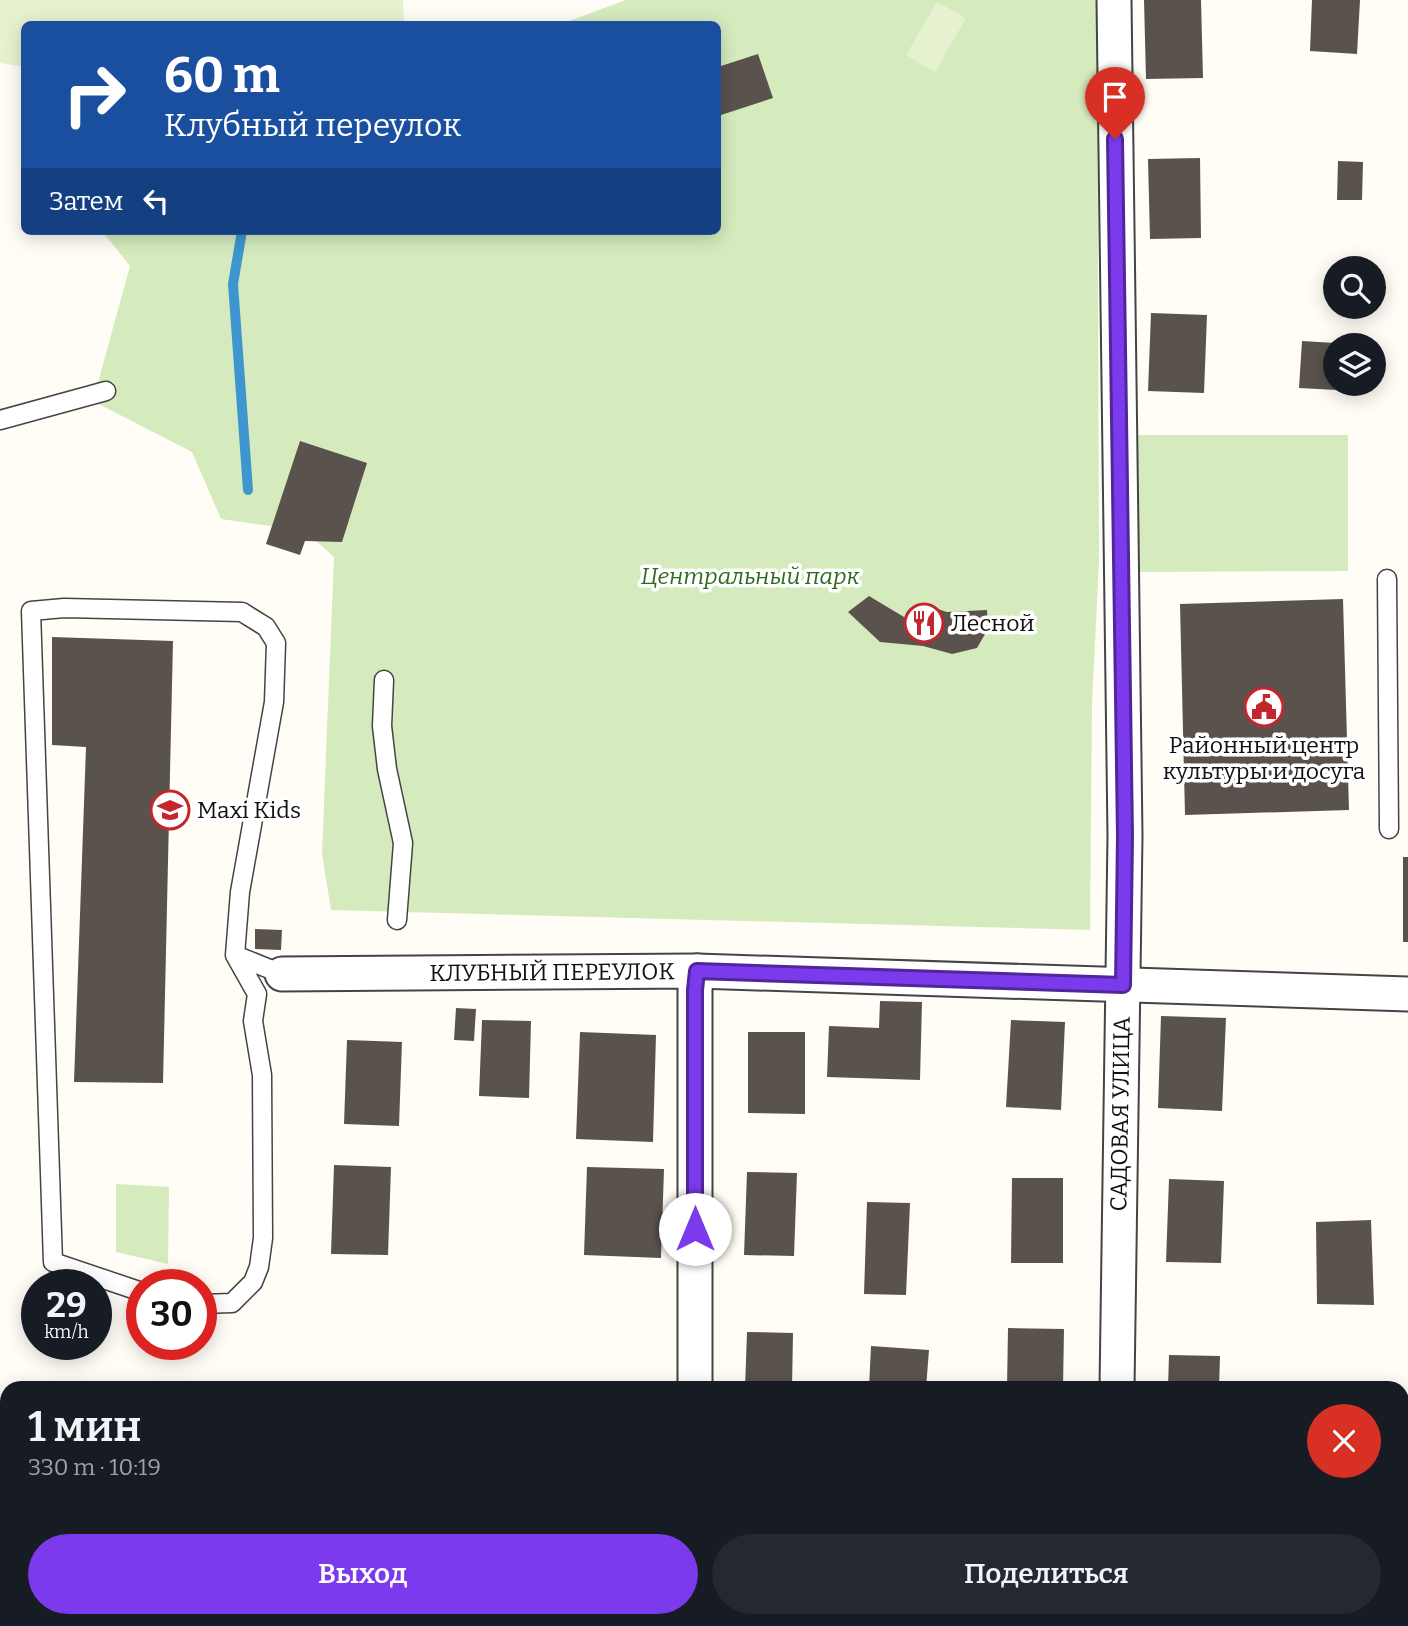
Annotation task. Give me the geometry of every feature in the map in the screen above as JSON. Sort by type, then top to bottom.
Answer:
[{"type":"street","name":"САДОВАЯ УЛИЦА","points":[[1114,0],[1125,836],[1116,1381]]},
{"type":"street","name":"КЛУБНЫЙ ПЕРЕУЛОК","points":[[282,974],[697,971],[1397,997]]},
{"type":"street","points":[[695,1381],[697,971]]},
{"type":"lane","points":[[0,420],[106,391]]},
{"type":"lane","points":[[1387,579],[1389,829]]},
{"type":"lane","points":[[126,1287],[53,1262],[31,611],[64,608],[242,612],[266,627],[276,643],[274,702],[240,892],[236,955],[257,995],[253,1021],[262,1075],[263,1238],[259,1267],[253,1282],[232,1303],[217,1303]]},
{"type":"lane","points":[[384,680],[382,726],[387,769],[403,843],[397,920]]},
{"type":"lane","points":[[236,955],[282,974]]},
{"type":"green space","points":[[0,0],[403,0],[404,21],[21,21],[21,66],[0,63]]},
{"type":"green space","name":"Центральный парк","points":[[626,0],[1097,0],[1099,559],[1092,705],[1090,930],[331,910],[322,854],[334,557],[305,531],[221,519],[192,452],[93,401],[130,266],[105,235],[721,235],[721,21],[569,21]]},
{"type":"green space","points":[[937,2],[966,18],[935,72],[906,55]]},
{"type":"green space","points":[[1137,435],[1348,435],[1348,571],[1137,572]]},
{"type":"green space","points":[[116,1184],[169,1187],[168,1264],[116,1252]]},
{"type":"building","points":[[1144,0],[1201,0],[1203,78],[1146,79]]},
{"type":"building","points":[[1312,0],[1360,0],[1357,54],[1310,51]]},
{"type":"building","points":[[758,54],[773,98],[721,115],[721,66]]},
{"type":"building","points":[[1200,158],[1201,238],[1150,239],[1148,159]]},
{"type":"building","points":[[1338,161],[1363,162],[1362,200],[1337,200]]},
{"type":"building","points":[[1151,313],[1207,315],[1204,393],[1148,391]]},
{"type":"building","points":[[1302,341],[1323,342],[1323,389],[1299,388]]},
{"type":"building","points":[[300,441],[367,463],[342,542],[305,541],[300,555],[266,544]]},
{"type":"building","name":"Лесной","points":[[869,596],[904,617],[915,618],[932,607],[947,612],[987,610],[988,629],[977,648],[952,654],[923,646],[880,642],[848,612]]},
{"type":"building","name":"Районный центр культуры и досуга","points":[[1343,599],[1349,810],[1185,815],[1180,604]]},
{"type":"building","points":[[52,637],[173,641],[163,1083],[74,1082],[86,747],[52,745]]},
{"type":"building","points":[[1403,857],[1408,857],[1408,942],[1403,942]]},
{"type":"building","points":[[255,929],[282,930],[281,950],[255,949]]},
{"type":"building","points":[[880,1001],[922,1002],[920,1080],[827,1077],[829,1026],[879,1028]]},
{"type":"building","points":[[456,1008],[476,1009],[474,1041],[454,1040]]},
{"type":"building","points":[[1161,1016],[1226,1018],[1222,1111],[1158,1108]]},
{"type":"building","points":[[482,1020],[531,1021],[529,1098],[479,1096]]},
{"type":"building","points":[[1011,1020],[1065,1022],[1061,1110],[1006,1107]]},
{"type":"building","points":[[580,1032],[656,1035],[653,1142],[576,1139]]},
{"type":"building","points":[[748,1032],[805,1032],[805,1114],[748,1113]]},
{"type":"building","points":[[347,1040],[402,1042],[399,1126],[344,1124]]},
{"type":"building","points":[[334,1165],[391,1167],[388,1255],[331,1254]]},
{"type":"building","points":[[587,1167],[664,1169],[661,1258],[584,1255]]},
{"type":"building","points":[[747,1172],[797,1173],[794,1256],[744,1255]]},
{"type":"building","points":[[1012,1178],[1063,1178],[1063,1263],[1011,1263]]},
{"type":"building","points":[[1169,1179],[1224,1181],[1221,1263],[1166,1262]]},
{"type":"building","points":[[867,1202],[910,1203],[906,1295],[864,1294]]},
{"type":"building","points":[[1371,1220],[1374,1305],[1317,1304],[1316,1222]]},
{"type":"building","points":[[1008,1328],[1064,1329],[1063,1381],[1007,1381]]},
{"type":"building","points":[[747,1332],[793,1333],[792,1381],[745,1381]]},
{"type":"building","points":[[871,1346],[929,1350],[927,1381],[869,1381]]},
{"type":"building","points":[[1169,1355],[1220,1356],[1219,1381],[1168,1381]]},
{"type":"waterway","points":[[241,235],[233,284],[248,490]]},
{"type":"place","name":"Лесной","points":[[924,623]]},
{"type":"place","name":"Районный центр культуры и досуга","points":[[1264,707]]},
{"type":"place","name":"Maxi Kids","points":[[170,810]]},
{"type":"route","points":[[695,1229],[697,971],[1123,985],[1125,836],[1115,139]]}]
